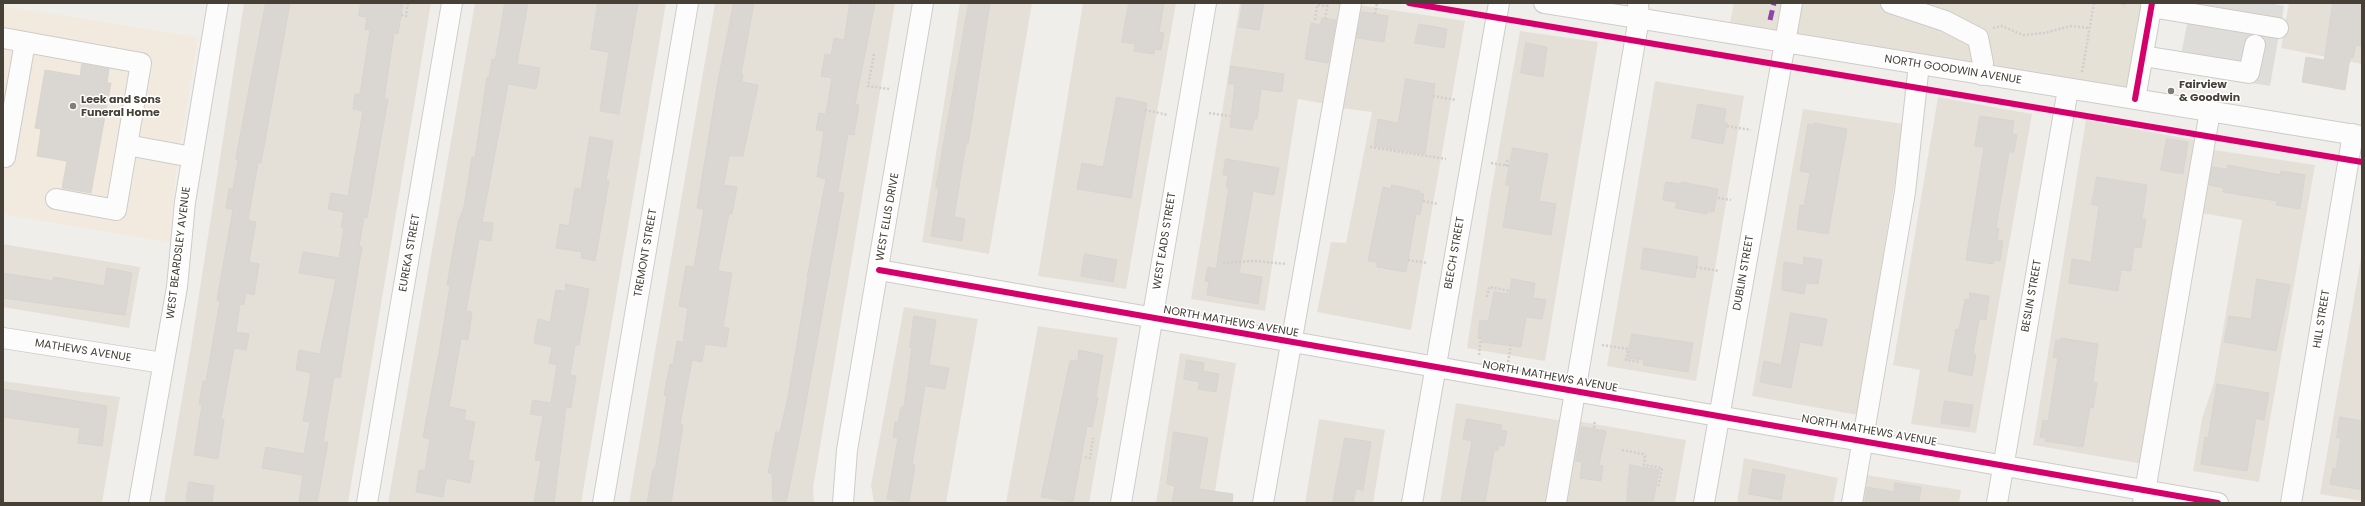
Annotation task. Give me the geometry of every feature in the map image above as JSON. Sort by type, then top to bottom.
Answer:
[{"type":"street","name":"WEST BEARDSLEY AVENUE","points":[[139,503],[177,287],[185,202],[218,3]]},
{"type":"street","name":"EUREKA STREET","points":[[367,503],[452,3]]},
{"type":"street","name":"TREMONT STREET","points":[[603,503],[688,3]]},
{"type":"street","name":"WEST ELLIS DRIVE","points":[[843,503],[847,450],[879,270],[923,3]]},
{"type":"street","name":"WEST EADS STREET","points":[[1121,503],[1206,3]]},
{"type":"street","points":[[1263,503],[1351,3]]},
{"type":"street","name":"BEECH STREET","points":[[1412,503],[1499,3]]},
{"type":"street","name":"NORTH GOODWIN AVENUE","points":[[1544,3],[1638,10],[1784,43],[2357,135]]},
{"type":"street","name":"DUBLIN STREET","points":[[1704,503],[1792,3]]},
{"type":"street","points":[[1891,3],[1945,21],[1978,38],[1983,62],[1982,75]]},
{"type":"street","points":[[2135,99],[2152,5],[2278,28]]},
{"type":"street","points":[[1556,503],[1638,10]]},
{"type":"street","points":[[3,38],[141,63],[116,210],[56,199]]},
{"type":"street","points":[[3,156],[5,157],[25,42]]},
{"type":"street","points":[[2143,56],[2249,73],[2255,45]]},
{"type":"street","points":[[1852,503],[1904,192],[1920,64]]},
{"type":"street","name":"BESLIN STREET","points":[[1997,503],[2068,89]]},
{"type":"street","points":[[2144,497],[2210,111]]},
{"type":"street","name":"HILL STREET","points":[[2291,503],[2357,135]]},
{"type":"street","points":[[127,145],[192,157]]},
{"type":"street","name":"NORTH MATHEWS AVENUE","points":[[879,270],[1290,343],[2004,464],[2144,497],[2218,503]]},
{"type":"street","name":"MATHEWS AVENUE","points":[[3,338],[163,364]]},
{"type":"path","points":[[400,15],[406,16],[408,3]]},
{"type":"path","points":[[1375,14],[1378,3]]},
{"type":"path","points":[[2082,72],[2094,3]]},
{"type":"path","points":[[2122,3],[2125,8]]},
{"type":"path","points":[[1314,20],[1316,5],[1328,5],[1325,18]]},
{"type":"path","points":[[1990,31],[1994,27],[2002,26],[2023,35],[2044,33],[2071,26],[2089,28]]},
{"type":"path","points":[[874,54],[868,86],[908,93]]},
{"type":"path","points":[[1433,96],[1456,100]]},
{"type":"path","points":[[1145,110],[1186,118]]},
{"type":"path","points":[[1209,113],[1230,116]]},
{"type":"path","points":[[1727,126],[1768,133]]},
{"type":"path","points":[[1370,147],[1446,159]]},
{"type":"path","points":[[1506,166],[1508,158]]},
{"type":"path","points":[[1718,198],[1731,200]]},
{"type":"path","points":[[1423,201],[1438,204]]},
{"type":"path","points":[[1408,260],[1428,263]]},
{"type":"path","points":[[1223,263],[1254,261],[1305,265]]},
{"type":"path","points":[[1696,267],[1719,271]]},
{"type":"path","points":[[1487,297],[1489,287],[1510,291]]},
{"type":"path","points":[[1478,357],[1481,338]]},
{"type":"path","points":[[1508,362],[1511,345]]},
{"type":"path","points":[[1601,345],[1628,349],[1626,360],[1640,362]]},
{"type":"path","points":[[1594,428],[1595,420]]},
{"type":"path","points":[[1085,457],[1090,458],[1093,438]]},
{"type":"path","points":[[1622,450],[1643,454],[1645,456],[1644,465],[1662,468],[1658,488]]},
{"type":"shaded area","points":[[244,3],[431,3],[348,503],[164,503],[192,340]]},
{"type":"shaded area","points":[[475,3],[666,3],[581,503],[388,503]]},
{"type":"shaded area","points":[[715,3],[895,3],[813,488],[814,503],[629,503]]},
{"type":"shaded area","points":[[960,3],[1032,3],[989,254],[922,242]]},
{"type":"shaded area","points":[[1083,3],[1176,3],[1126,289],[1038,276]]},
{"type":"shaded area","points":[[1240,3],[1342,4],[1326,104],[1298,99],[1265,311],[1191,299]]},
{"type":"shaded area","points":[[1734,3],[2146,3],[2131,92],[1729,28]]},
{"type":"shaded area","points":[[2191,3],[2270,3],[2284,6],[2270,86],[2178,71]]},
{"type":"shaded area","points":[[2289,3],[2362,3],[2362,64],[2281,48]]},
{"type":"shaded area","points":[[1359,5],[1465,21],[1411,330],[1317,312],[1331,242],[1346,243],[1372,112],[1341,108]]},
{"type":"shaded area","points":[[3,6],[198,37],[175,178],[170,243],[3,214]]},
{"type":"shaded area","points":[[1520,31],[1598,42],[1545,361],[1467,348],[1491,193]]},
{"type":"shaded area","points":[[1655,81],[1744,96],[1696,381],[1607,366]]},
{"type":"shaded area","points":[[1938,97],[2032,114],[1976,433],[1911,424],[1920,370],[1893,365]]},
{"type":"shaded area","points":[[1803,109],[1904,124],[1858,415],[1752,396]]},
{"type":"shaded area","points":[[2086,120],[2200,141],[2143,464],[2033,445]]},
{"type":"shaded area","points":[[2207,149],[2315,165],[2259,482],[2193,471],[2202,419],[2214,382],[2242,220],[2196,212]]},
{"type":"shaded area","points":[[3,244],[140,267],[129,328],[3,307]]},
{"type":"shaded area","points":[[2362,252],[2362,501],[2320,494]]},
{"type":"shaded area","points":[[904,307],[978,319],[946,503],[874,503],[871,485]]},
{"type":"shaded area","points":[[1038,326],[1118,338],[1089,503],[1006,503]]},
{"type":"shaded area","points":[[1180,353],[1236,363],[1213,503],[1156,503]]},
{"type":"shaded area","points":[[3,381],[120,397],[102,503],[3,503]]},
{"type":"shaded area","points":[[1456,403],[1563,421],[1550,503],[1440,503]]},
{"type":"shaded area","points":[[1319,419],[1385,430],[1373,503],[1305,503]]},
{"type":"shaded area","points":[[1577,421],[1686,440],[1675,503],[1563,503]]},
{"type":"shaded area","points":[[1744,458],[1838,478],[1833,503],[1737,503]]},
{"type":"shaded area","points":[[1866,475],[1961,490],[1959,503],[1861,503]]},
{"type":"building","points":[[266,3],[290,3],[261,163],[258,163],[248,220],[256,222],[249,262],[259,264],[254,295],[246,293],[244,305],[240,304],[236,332],[249,334],[246,350],[234,348],[221,419],[224,420],[218,459],[194,455],[202,405],[199,404],[203,381],[206,381],[220,301],[217,300],[233,209],[226,208],[229,188],[233,189],[238,160],[236,159]]},
{"type":"building","points":[[361,3],[403,3],[398,34],[394,33],[384,99],[388,99],[367,218],[364,217],[359,246],[362,247],[340,378],[334,377],[323,442],[328,442],[317,503],[299,503],[303,475],[262,468],[266,447],[304,454],[310,422],[303,421],[311,373],[296,370],[299,350],[320,354],[336,279],[299,273],[303,252],[339,258],[344,227],[341,227],[344,212],[328,209],[331,193],[348,196],[363,111],[353,109],[355,94],[360,94],[370,30],[365,29],[367,17],[359,16]]},
{"type":"building","points":[[505,3],[528,3],[517,64],[540,68],[536,89],[508,84],[482,222],[493,223],[491,241],[479,239],[466,311],[472,312],[468,340],[461,339],[449,407],[466,410],[464,420],[475,422],[468,460],[474,461],[470,483],[446,478],[443,497],[416,492],[419,470],[425,471],[430,439],[423,437],[450,286],[447,285],[458,223],[464,207],[472,157],[475,158],[487,77],[489,77],[492,59],[495,60]]},
{"type":"building","points":[[598,3],[638,3],[619,114],[600,111],[609,52],[591,49]]},
{"type":"building","points":[[734,3],[754,3],[741,74],[743,74],[742,82],[758,85],[743,156],[729,156],[724,185],[737,187],[732,214],[729,213],[718,271],[732,273],[723,327],[729,328],[726,347],[705,344],[702,362],[692,360],[680,424],[683,425],[671,503],[647,503],[653,469],[655,470],[667,396],[664,395],[670,364],[673,364],[677,341],[683,342],[688,308],[679,306],[686,266],[694,267],[704,209],[697,208],[718,81]]},
{"type":"building","points":[[850,3],[875,3],[855,104],[859,105],[854,135],[848,134],[838,192],[844,193],[801,430],[786,503],[773,503],[772,474],[768,473],[776,432],[780,432],[788,397],[807,278],[826,179],[817,177],[824,131],[816,130],[819,113],[826,114],[832,78],[821,76],[825,54],[831,55],[834,38],[844,40]]},
{"type":"building","points":[[969,3],[990,3],[968,144],[966,144],[954,217],[965,219],[962,241],[931,236],[939,188],[936,188]]},
{"type":"building","points":[[1129,3],[1164,3],[1159,32],[1164,33],[1161,50],[1155,49],[1154,54],[1134,51],[1135,44],[1122,42]]},
{"type":"building","points":[[1243,3],[1264,3],[1259,30],[1239,27]]},
{"type":"building","points":[[2333,3],[2362,3],[2362,46],[2356,45],[2353,58],[2350,58],[2345,90],[2302,82],[2306,57],[2324,60]]},
{"type":"building","points":[[1362,12],[1388,16],[1384,42],[1357,38]]},
{"type":"building","points":[[1322,18],[1336,20],[1328,63],[1305,59],[1311,23],[1320,25]]},
{"type":"building","points":[[1419,24],[1447,29],[1444,48],[1415,43]]},
{"type":"building","points":[[1526,43],[1547,47],[1543,77],[1521,73]]},
{"type":"building","name":"Leek and Sons Funeral Home","points":[[82,64],[109,69],[107,83],[111,83],[91,193],[62,188],[67,161],[37,156],[41,129],[35,128],[45,70],[80,76]]},
{"type":"building","points":[[1231,66],[1284,74],[1282,92],[1261,89],[1257,119],[1254,119],[1252,130],[1230,127],[1235,84],[1229,84]]},
{"type":"building","points":[[1406,79],[1435,84],[1425,154],[1374,146],[1378,119],[1398,123]]},
{"type":"building","points":[[1117,97],[1147,103],[1131,198],[1077,189],[1082,163],[1103,167]]},
{"type":"building","points":[[1698,104],[1726,109],[1724,122],[1727,123],[1723,144],[1692,138]]},
{"type":"building","points":[[1980,116],[2014,121],[2012,134],[2017,135],[2014,152],[2009,152],[1996,228],[1999,228],[1997,240],[2003,241],[2000,261],[1994,260],[1994,264],[1966,260],[1984,147],[1975,146]]},
{"type":"building","points":[[1814,123],[1847,129],[1828,234],[1797,229],[1800,205],[1804,206],[1810,173],[1800,171],[1808,124],[1814,125]]},
{"type":"building","points":[[590,137],[613,141],[606,181],[609,181],[595,261],[581,258],[582,252],[556,248],[560,224],[569,226],[575,188],[581,189]]},
{"type":"building","points":[[2167,139],[2188,142],[2183,174],[2161,170]]},
{"type":"building","points":[[1513,148],[1548,154],[1539,201],[1556,204],[1551,235],[1503,227],[1510,186],[1506,185]]},
{"type":"building","points":[[1226,159],[1279,168],[1274,195],[1253,191],[1239,273],[1262,277],[1258,304],[1207,295],[1209,282],[1205,281],[1208,267],[1216,269],[1229,187],[1226,187],[1228,175],[1223,175]]},
{"type":"building","points":[[2228,165],[2280,175],[2281,171],[2305,175],[2300,209],[2276,205],[2277,201],[2223,192],[2224,188],[2209,185],[2212,167],[2227,169]]},
{"type":"building","points":[[2097,177],[2147,185],[2142,219],[2146,219],[2141,248],[2134,247],[2131,271],[2121,270],[2118,291],[2069,283],[2072,259],[2091,262],[2099,206],[2092,204]]},
{"type":"building","points":[[1666,182],[1681,184],[1681,182],[1718,189],[1714,212],[1707,211],[1707,214],[1675,208],[1677,202],[1663,200]]},
{"type":"building","points":[[1392,185],[1420,191],[1419,193],[1424,194],[1420,215],[1416,214],[1406,272],[1377,267],[1377,262],[1368,261],[1383,187],[1391,189]]},
{"type":"building","points":[[1644,248],[1698,257],[1695,278],[1641,269]]},
{"type":"building","points":[[1085,254],[1117,260],[1113,282],[1081,276]]},
{"type":"building","points":[[1804,257],[1822,260],[1818,284],[1806,283],[1804,294],[1782,290],[1784,262],[1803,265]]},
{"type":"building","points":[[107,268],[132,273],[125,315],[3,298],[3,273],[53,281],[53,277],[104,286]]},
{"type":"building","points":[[1512,279],[1535,283],[1533,298],[1546,300],[1542,319],[1526,317],[1521,347],[1482,342],[1483,339],[1478,338],[1480,320],[1487,321],[1489,319],[1494,292],[1509,294]]},
{"type":"building","points":[[2257,279],[2290,285],[2276,351],[2224,342],[2229,316],[2251,319]]},
{"type":"building","points":[[566,284],[589,289],[579,345],[575,345],[570,375],[576,376],[571,408],[566,407],[554,503],[534,503],[541,461],[535,460],[543,416],[530,414],[533,400],[551,403],[557,365],[549,363],[552,347],[534,343],[538,319],[550,322],[556,290],[565,291]]},
{"type":"building","points":[[1970,293],[1989,296],[1986,320],[1979,319],[1973,354],[1976,354],[1972,376],[1948,371],[1956,329],[1959,330],[1965,299],[1969,300]]},
{"type":"building","points":[[1791,313],[1827,319],[1822,346],[1800,342],[1791,388],[1760,382],[1764,361],[1781,365]]},
{"type":"building","points":[[914,316],[936,320],[929,365],[949,368],[945,389],[925,386],[912,465],[915,465],[909,503],[887,499],[898,438],[893,437],[895,422],[898,423],[901,407],[904,407],[912,348],[910,347]]},
{"type":"building","points":[[1632,334],[1693,343],[1688,372],[1643,365],[1644,360],[1628,358]]},
{"type":"building","points":[[2061,338],[2098,344],[2093,382],[2097,383],[2093,408],[2090,407],[2083,447],[2045,441],[2046,438],[2040,437],[2043,420],[2048,421],[2058,358],[2053,357],[2056,340],[2061,341]]},
{"type":"building","points":[[1079,350],[1103,355],[1096,397],[1098,398],[1092,427],[1087,426],[1073,502],[1041,497],[1070,361],[1078,360]]},
{"type":"building","points":[[1187,360],[1204,363],[1203,371],[1219,374],[1216,392],[1198,389],[1200,382],[1184,379]]},
{"type":"building","points":[[2217,384],[2269,393],[2264,420],[2256,418],[2247,471],[2201,464],[2205,437],[2208,438]]},
{"type":"building","points":[[3,389],[107,406],[102,446],[78,443],[80,428],[3,417]]},
{"type":"building","points":[[1945,401],[1973,405],[1969,427],[1941,423]]},
{"type":"building","points":[[2340,417],[2362,421],[2362,490],[2330,484],[2333,468],[2336,469],[2341,438],[2337,438]]},
{"type":"building","points":[[1467,419],[1502,425],[1501,430],[1507,431],[1504,446],[1499,445],[1498,451],[1494,450],[1485,503],[1461,501],[1472,441],[1463,439]]},
{"type":"building","points":[[1582,427],[1606,431],[1599,465],[1603,466],[1601,481],[1580,478],[1582,462],[1576,461]]},
{"type":"building","points":[[1174,432],[1208,438],[1199,489],[1233,494],[1232,503],[1172,503],[1175,486],[1167,484]]},
{"type":"building","points":[[1345,438],[1371,442],[1363,490],[1356,489],[1353,503],[1333,503]]},
{"type":"building","points":[[1630,465],[1659,470],[1653,503],[1627,503]]},
{"type":"building","points":[[1753,469],[1785,475],[1781,500],[1749,494]]},
{"type":"building","points":[[189,482],[214,486],[212,503],[186,503]]},
{"type":"building","points":[[1895,483],[1921,487],[1919,503],[1865,503],[1867,487],[1894,492]]},
{"type":"marked path","points":[[1770,20],[1774,3]]},
{"type":"cycle path","points":[[1409,3],[2362,162]]},
{"type":"cycle path","points":[[2135,99],[2152,3]]},
{"type":"cycle path","points":[[879,270],[2218,503]]},
{"type":"place","name":"Fairview & Goodwin","points":[[2171,91]]},
{"type":"place","name":"Leek and Sons Funeral Home","points":[[73,106]]}]
